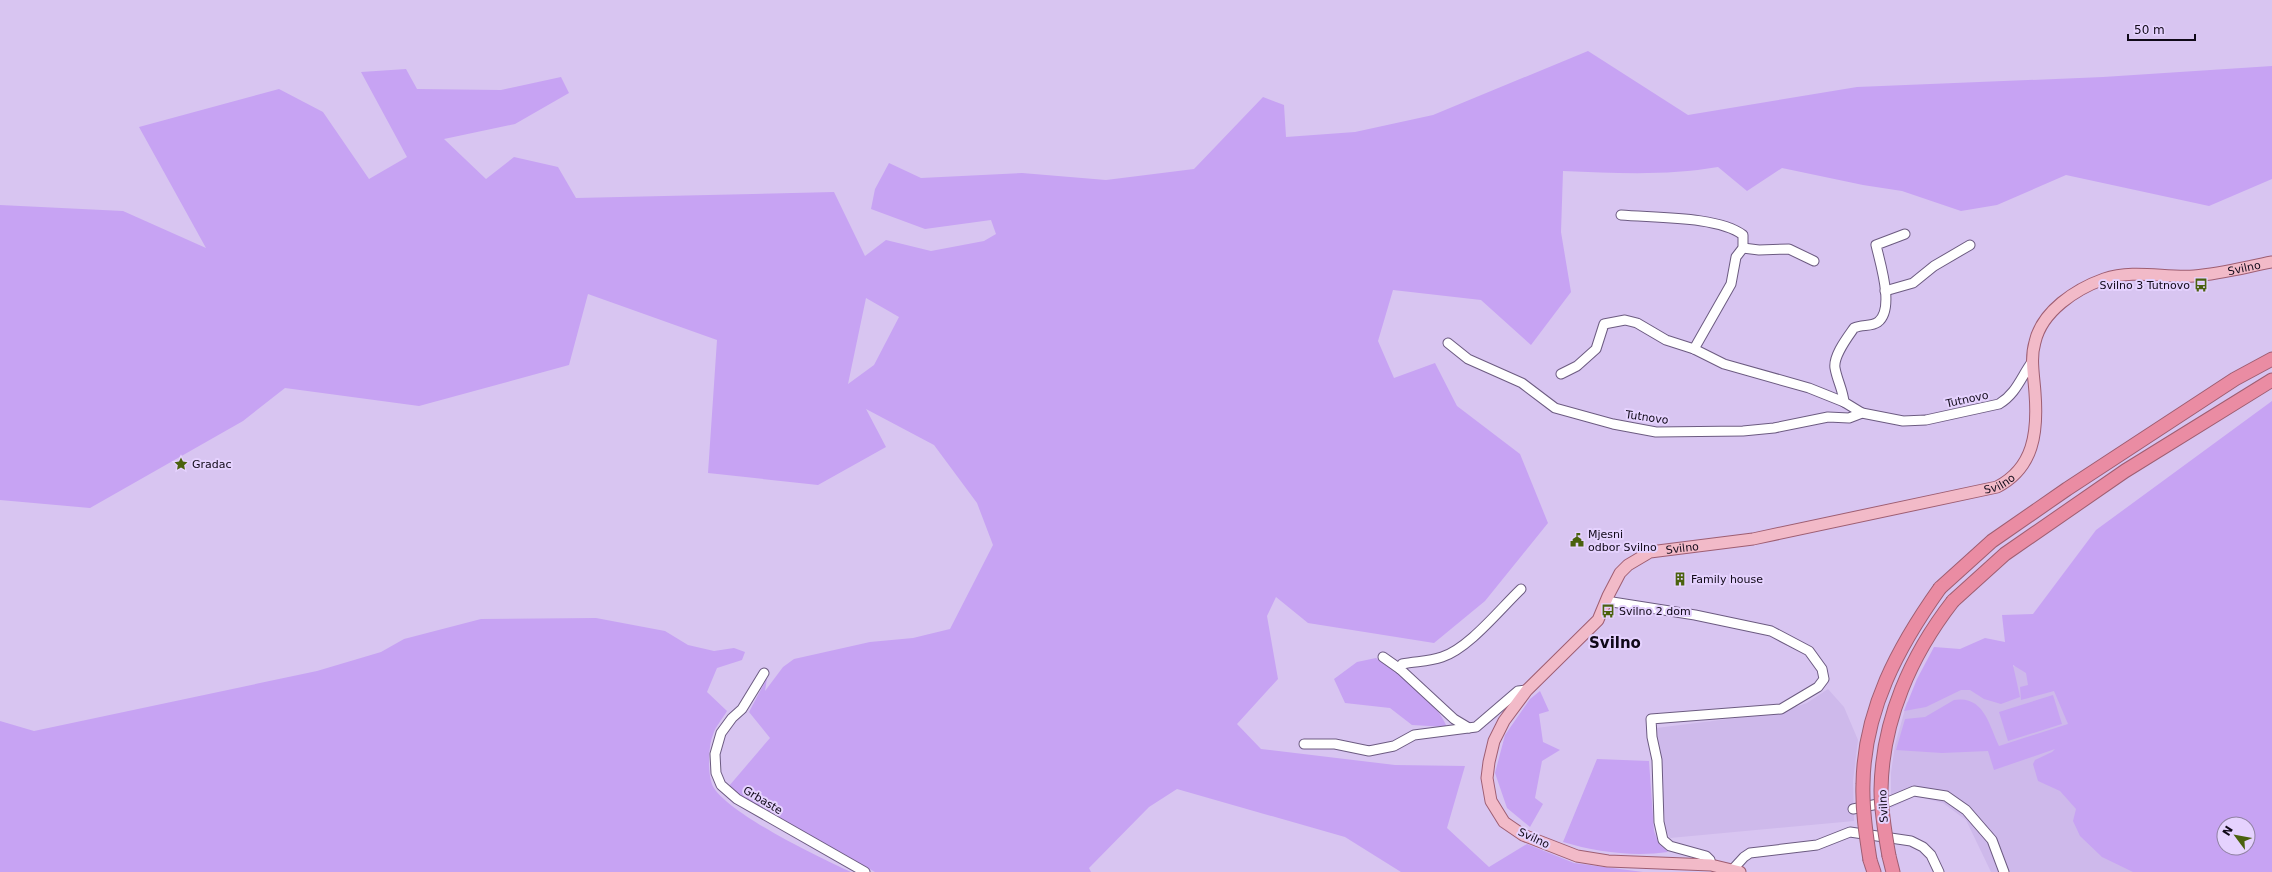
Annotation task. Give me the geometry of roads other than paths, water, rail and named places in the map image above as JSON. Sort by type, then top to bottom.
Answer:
[{"type":"highway","name":"Svilno","points":[[1872,866],[1865,826],[1863,784],[1867,746],[1876,706],[1890,667],[1911,629],[1940,588],[1992,541],[2067,489],[2236,379],[2272,359]]},
{"type":"highway","name":"Svilno","points":[[1893,872],[1883,821],[1881,790],[1884,754],[1894,710],[1913,662],[1935,624],[1953,601],[2012,549],[2125,471],[2272,380]]},
{"type":"main road","name":"Svilno","points":[[1737,870],[1711,865],[1608,861],[1577,856],[1523,835],[1504,822],[1491,801],[1487,778],[1489,762],[1494,741],[1504,721],[1527,690],[1590,629],[1600,616],[1620,573],[1628,565],[1650,552],[1761,538],[1981,492],[2009,480],[2023,467],[2032,448],[2036,412],[2032,362],[2037,335],[2048,316],[2074,294],[2104,279],[2142,273],[2200,275],[2272,262]]},
{"type":"street","points":[[1621,215],[1696,221],[1732,228],[1743,235],[1742,248],[1736,257],[1730,284],[1725,297],[1694,350]]},
{"type":"street","points":[[1844,402],[1843,393],[1835,369],[1836,358],[1854,328],[1879,321],[1883,315],[1885,291],[1876,245],[1905,234]]},
{"type":"street","points":[[1885,291],[1913,284],[1934,266],[1970,245]]},
{"type":"street","points":[[1742,248],[1759,250],[1789,249],[1814,261]]},
{"type":"street","name":"Tutnovo","points":[[1561,374],[1577,366],[1592,354],[1600,340],[1601,328],[1604,324],[1612,321],[1625,320],[1637,322],[1666,340],[1694,350],[1724,364],[1787,381],[1844,402],[1862,413],[1903,421],[1915,421],[1999,404],[2010,398],[2021,377],[2032,362]]},
{"type":"street","name":"Tutnovo","points":[[1448,343],[1468,359],[1522,383],[1555,408],[1613,424],[1656,432],[1743,431],[1774,428],[1828,418],[1849,418],[1862,413]]},
{"type":"street","points":[[1400,669],[1402,664],[1443,657],[1459,648],[1521,590]]},
{"type":"street","name":"Svilno","points":[[1606,601],[1695,615],[1771,631],[1809,651],[1822,669],[1824,679],[1818,687],[1781,709],[1651,719],[1656,760],[1659,822],[1662,840],[1670,846],[1706,856],[1710,860],[1711,865]]},
{"type":"street","points":[[1383,657],[1400,669],[1454,719],[1469,728]]},
{"type":"street","name":"Grbaste","points":[[764,673],[742,709],[732,718],[721,733],[715,754],[716,773],[721,785],[737,799],[865,872]]},
{"type":"street","name":"Svilno","points":[[1304,744],[1334,744],[1369,751],[1394,746],[1414,735],[1469,728],[1476,726],[1518,691],[1527,690]]},
{"type":"street","points":[[1853,809],[1888,802],[1914,791],[1946,796],[1966,810],[1992,840],[2004,872]]},
{"type":"street","name":"Svilno","points":[[1737,870],[1744,857],[1750,853],[1817,845],[1850,832],[1911,840],[1931,854],[1939,872]]},
{"type":"place","name":"Svilno 3 Tutnovo","points":[[2201,285]]},
{"type":"place","name":"Gradac","points":[[181,464]]},
{"type":"place","name":"Mjesni odbor Svilno","points":[[1577,540]]},
{"type":"place","name":"Family house","points":[[1680,579]]},
{"type":"place","name":"Svilno 2 dom","points":[[1608,611]]},
{"type":"district","name":"Svilno","points":[[1615,643]]}]
